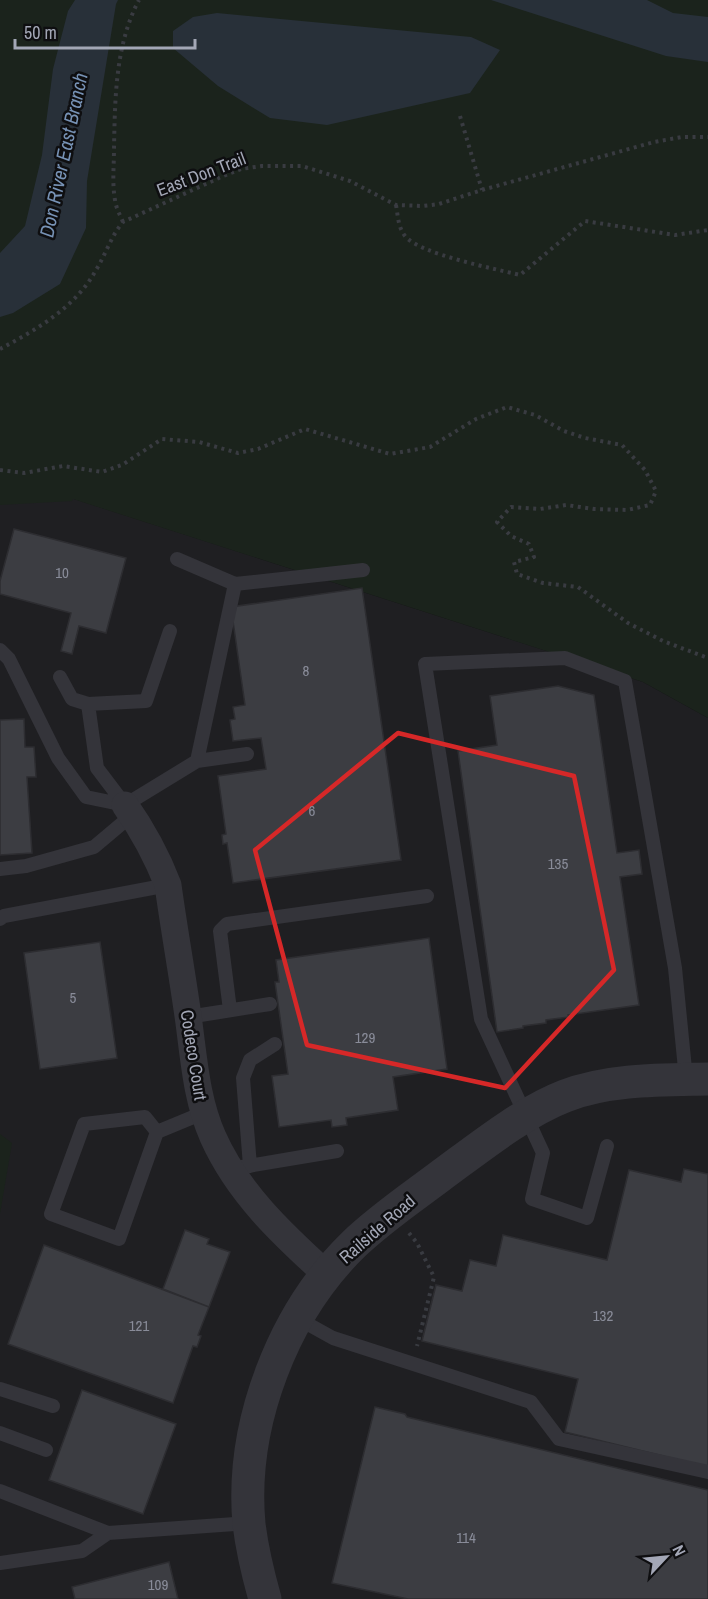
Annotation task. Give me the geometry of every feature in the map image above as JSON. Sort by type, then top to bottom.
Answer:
[{"type":"street","name":"Codeco Court","points":[[129,810],[149,841],[168,885],[196,1078],[203,1113],[214,1140],[240,1168],[252,1201],[276,1228],[326,1274]]},
{"type":"street","name":"Railside Road","points":[[265,1599],[256,1567],[249,1523],[250,1469],[258,1415],[273,1368],[297,1318],[326,1274],[355,1243],[392,1212],[467,1156],[525,1117],[565,1096],[609,1084],[697,1079]]},
{"type":"lane","points":[[177,559],[235,584],[363,570]]},
{"type":"lane","points":[[197,761],[235,584]]},
{"type":"lane","points":[[60,677],[72,699],[88,704],[146,701],[170,631]]},
{"type":"lane","points":[[0,650],[9,659],[58,758],[86,798],[129,810]]},
{"type":"lane","points":[[607,1146],[587,1218],[532,1199],[543,1152],[481,1019],[425,664],[565,658],[625,681],[675,968],[697,1079]]},
{"type":"lane","points":[[88,704],[97,768],[129,810]]},
{"type":"lane","points":[[0,869],[26,866],[94,847],[129,810],[197,761],[247,754]]},
{"type":"lane","points":[[0,920],[4,915],[168,885]]},
{"type":"lane","points":[[230,1010],[220,931],[227,924],[427,896]]},
{"type":"lane","points":[[188,1017],[270,1004]]},
{"type":"lane","points":[[275,1044],[250,1060],[243,1078],[240,1168],[337,1151]]},
{"type":"lane","points":[[157,1132],[145,1117],[84,1124],[51,1214],[119,1239],[157,1132],[203,1113]]},
{"type":"lane","points":[[297,1318],[333,1338],[531,1402],[559,1439],[708,1472]]},
{"type":"lane","points":[[0,1389],[53,1406]]},
{"type":"lane","points":[[0,1433],[46,1450]]},
{"type":"lane","points":[[0,1491],[108,1533],[249,1523]]},
{"type":"lane","points":[[0,1563],[82,1551],[108,1533]]},
{"type":"path","points":[[0,349],[27,335],[59,313],[75,297],[96,272],[114,232],[123,222],[115,203],[114,193],[113,119],[120,53],[129,19],[139,0]]},
{"type":"path","points":[[459,116],[482,190]]},
{"type":"path","name":"East Don Trail","points":[[123,222],[241,169],[262,166],[302,166],[350,181],[396,205],[410,207],[439,204],[654,142],[682,137],[708,137]]},
{"type":"path","points":[[396,205],[399,225],[406,238],[421,248],[520,276],[585,221],[675,235],[708,230]]},
{"type":"path","points":[[0,470],[24,472],[63,466],[102,472],[122,465],[162,439],[199,442],[238,453],[258,449],[305,429],[390,454],[430,447],[476,420],[507,407],[535,415],[564,431],[585,438],[622,445],[645,470],[656,491],[650,506],[627,510],[566,505],[540,509],[511,507],[497,522],[511,536],[529,544],[534,556],[514,562],[517,574],[543,583],[578,588],[628,622],[663,641],[708,658]]},
{"type":"path","points":[[392,1212],[417,1243],[434,1277],[413,1364]]},
{"type":"highlighted area","points":[[398,733],[574,776],[614,970],[505,1088],[307,1045],[255,850]]},
{"type":"shaded area","points":[[0,0],[708,0],[708,718],[643,682],[73,499],[72,501],[0,505]]},
{"type":"shaded area","points":[[15,480],[643,682],[708,718],[708,1599],[0,1599],[0,491]]},
{"type":"shaded area","points":[[0,1134],[12,1143],[0,1214]]},
{"type":"water","name":"Don River East Branch","points":[[75,0],[118,0],[87,181],[86,228],[60,284],[13,313],[0,317],[0,253],[25,226],[42,155],[53,69],[68,11]]},
{"type":"water","points":[[491,0],[647,0],[673,13],[708,17],[708,62],[666,56]]},
{"type":"water","points":[[217,13],[471,37],[500,50],[470,93],[327,125],[270,118],[218,86],[173,48],[173,31],[193,17]]},
{"type":"building","points":[[14,529],[126,558],[106,633],[79,626],[72,654],[61,651],[71,613],[0,594],[0,581]]},
{"type":"building","points":[[362,588],[401,860],[233,883],[227,843],[223,844],[222,835],[226,834],[218,776],[266,769],[261,738],[233,741],[230,720],[235,719],[233,707],[245,705],[231,607]]},
{"type":"building","points":[[558,686],[594,695],[617,853],[639,850],[642,874],[620,877],[639,1005],[568,1015],[569,1017],[546,1020],[546,1023],[497,1032],[458,751],[497,745],[490,696]]},
{"type":"building","points":[[24,719],[25,747],[34,747],[36,777],[27,777],[32,853],[0,855],[0,720]]},
{"type":"building","points":[[429,938],[447,1069],[393,1077],[398,1110],[346,1118],[347,1125],[332,1127],[331,1120],[279,1127],[272,1076],[288,1074],[275,982],[279,982],[276,960]]},
{"type":"building","points":[[100,942],[117,1058],[40,1069],[24,953]]},
{"type":"building","points":[[684,1169],[708,1174],[708,1467],[565,1432],[578,1379],[422,1341],[436,1285],[462,1291],[470,1260],[496,1266],[503,1235],[607,1260],[629,1170],[681,1182]]},
{"type":"building","points":[[185,1230],[209,1239],[207,1244],[230,1252],[209,1307],[163,1289]]},
{"type":"building","points":[[44,1245],[209,1307],[198,1335],[201,1336],[197,1347],[193,1346],[173,1403],[8,1344]]},
{"type":"building","points":[[82,1390],[176,1424],[143,1514],[49,1480]]},
{"type":"building","points":[[375,1407],[405,1414],[407,1417],[708,1490],[708,1599],[408,1599],[332,1583]]},
{"type":"building","points":[[169,1562],[178,1599],[75,1599],[72,1587]]}]
